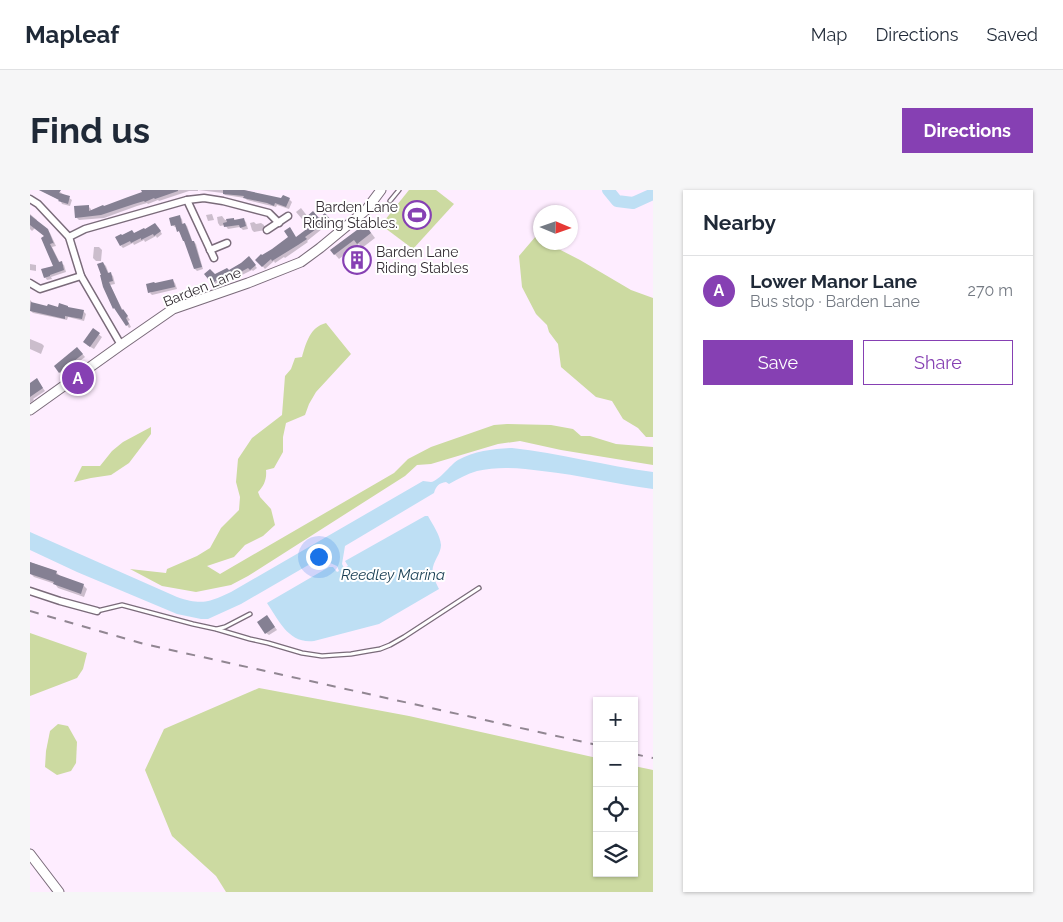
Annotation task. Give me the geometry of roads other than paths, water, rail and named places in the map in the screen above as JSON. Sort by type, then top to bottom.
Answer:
[{"type":"street","name":"Barden Lane","points":[[30,410],[173,309],[248,283],[300,262],[366,210],[381,190]]},
{"type":"street","points":[[69,238],[85,228],[187,200],[204,198],[223,200],[270,213],[279,223]]},
{"type":"street","points":[[30,199],[38,204],[69,238],[81,276],[121,345]]},
{"type":"street","points":[[187,200],[214,258]]},
{"type":"street","points":[[267,230],[288,216]]},
{"type":"street","points":[[210,250],[227,243]]},
{"type":"street","points":[[30,283],[40,289],[81,276]]},
{"type":"street","points":[[30,591],[97,611]]},
{"type":"street","points":[[30,854],[59,892]]},
{"type":"lane","points":[[390,201],[399,190]]},
{"type":"lane","points":[[97,611],[122,605],[322,656],[352,654],[390,645],[479,588]]},
{"type":"lane","points":[[216,629],[225,627],[250,614]]},
{"type":"water","name":"Reedley Marina","points":[[512,448],[653,472],[653,489],[556,473],[509,468],[477,471],[449,484],[446,482],[441,483],[434,493],[345,546],[342,564],[344,568],[348,566],[345,561],[428,516],[438,534],[441,545],[432,571],[439,589],[379,624],[314,641],[305,641],[291,635],[267,603],[329,567],[333,567],[337,572],[339,571],[337,566],[321,559],[241,604],[208,619],[201,619],[177,614],[30,550],[30,532],[177,597],[199,602],[210,601],[231,592],[423,481],[434,481],[458,460],[484,451]]},
{"type":"waterway","points":[[608,190],[617,201],[633,203],[653,194]]},
{"type":"railway","points":[[30,611],[144,644],[593,744]]},
{"type":"railway","points":[[638,755],[653,758]]},
{"type":"place","name":"Barden Lane Riding Stables.","points":[[417,215]]},
{"type":"place","name":"Barden Lane Riding Stables","points":[[357,260]]},
{"type":"place","name":"Lower Manor Lane","points":[[78,378]]}]
